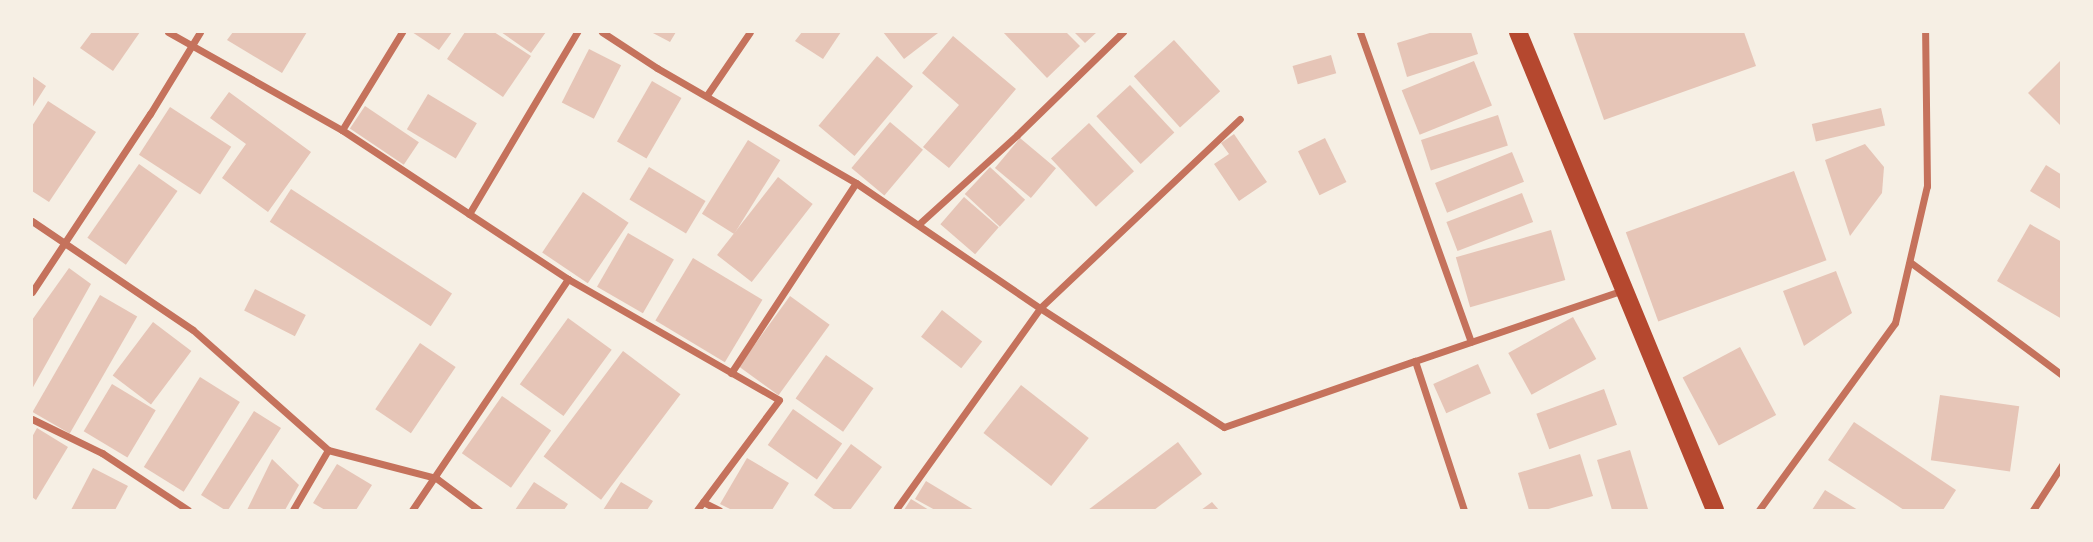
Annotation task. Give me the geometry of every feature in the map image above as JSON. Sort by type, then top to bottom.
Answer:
[{"type":"main road","points":[[1518,32],[1627,289],[1715,510]]},
{"type":"street","points":[[168,32],[342,130],[568,279],[779,400],[696,510]]},
{"type":"street","points":[[32,292],[150,114],[200,32]]},
{"type":"street","points":[[342,130],[402,32]]},
{"type":"street","points":[[469,214],[577,32]]},
{"type":"street","points":[[602,32],[657,68],[707,95],[920,223],[1040,308],[1224,427],[1627,289]]},
{"type":"street","points":[[707,95],[750,32]]},
{"type":"street","points":[[920,223],[1017,135],[1123,32]]},
{"type":"street","points":[[1360,32],[1471,342]]},
{"type":"street","points":[[1759,510],[1895,323],[1927,186],[1925,32]]},
{"type":"street","points":[[897,509],[1040,308],[1240,119]]},
{"type":"street","points":[[731,373],[856,183]]},
{"type":"street","points":[[32,221],[193,330],[328,450],[436,478],[479,510]]},
{"type":"street","points":[[1910,262],[2062,375]]},
{"type":"street","points":[[412,510],[568,279]]},
{"type":"street","points":[[1415,361],[1464,510]]},
{"type":"street","points":[[32,419],[102,453],[188,510]]},
{"type":"street","points":[[293,510],[328,450]]},
{"type":"street","points":[[2033,510],[2062,464]]},
{"type":"street","points":[[703,502],[719,510]]},
{"type":"building","points":[[92,32],[140,32],[113,71],[80,48]]},
{"type":"building","points":[[233,32],[307,32],[282,73],[227,40]]},
{"type":"building","points":[[412,32],[452,32],[439,50]]},
{"type":"building","points":[[465,32],[494,32],[531,56],[503,97],[447,59]]},
{"type":"building","points":[[501,32],[546,32],[531,53]]},
{"type":"building","points":[[651,32],[676,32],[670,42]]},
{"type":"building","points":[[802,32],[841,32],[823,59],[795,41]]},
{"type":"building","points":[[883,32],[937,32],[938,33],[904,59]]},
{"type":"building","points":[[1003,32],[1066,32],[1080,46],[1047,78]]},
{"type":"building","points":[[1074,32],[1097,32],[1085,43]]},
{"type":"building","points":[[1433,32],[1471,32],[1478,54],[1407,77],[1397,43]]},
{"type":"building","points":[[1573,32],[1744,32],[1756,66],[1604,120]]},
{"type":"building","points":[[953,36],[1016,89],[949,168],[923,147],[959,105],[922,73]]},
{"type":"building","points":[[1174,40],[1220,91],[1180,127],[1134,76]]},
{"type":"building","points":[[589,49],[621,65],[594,119],[562,102]]},
{"type":"building","points":[[1331,55],[1336,73],[1298,84],[1293,66]]},
{"type":"building","points":[[877,56],[913,86],[855,156],[819,126]]},
{"type":"building","points":[[1474,61],[1492,106],[1420,135],[1402,90]]},
{"type":"building","points":[[2060,61],[2062,63],[2062,127],[2028,93]]},
{"type":"building","points":[[32,76],[46,86],[32,108]]},
{"type":"building","points":[[652,81],[681,98],[646,159],[617,142]]},
{"type":"building","points":[[1130,85],[1174,133],[1141,164],[1096,116]]},
{"type":"building","points":[[229,92],[311,152],[268,212],[222,178],[246,144],[210,118]]},
{"type":"building","points":[[428,94],[477,123],[456,159],[407,129]]},
{"type":"building","points":[[48,101],[96,132],[49,202],[32,191],[32,126]]},
{"type":"building","points":[[365,106],[419,142],[404,165],[350,128]]},
{"type":"building","points":[[170,107],[231,147],[200,195],[139,155]]},
{"type":"building","points":[[1881,108],[1885,126],[1816,142],[1812,124]]},
{"type":"building","points":[[1498,115],[1508,145],[1431,170],[1421,140]]},
{"type":"building","points":[[890,122],[923,150],[884,196],[851,168]]},
{"type":"building","points":[[1089,123],[1134,171],[1096,207],[1051,158]]},
{"type":"building","points":[[1234,134],[1267,182],[1239,201],[1214,164],[1229,154],[1221,143]]},
{"type":"building","points":[[1020,138],[1056,168],[1031,198],[995,168]]},
{"type":"building","points":[[1325,138],[1346,182],[1320,195],[1298,151]]},
{"type":"building","points":[[748,140],[780,160],[734,234],[702,214]]},
{"type":"building","points":[[1865,144],[1884,167],[1882,193],[1850,236],[1825,160]]},
{"type":"building","points":[[1512,152],[1524,182],[1447,213],[1435,183]]},
{"type":"building","points":[[139,164],[178,191],[126,265],[87,238]]},
{"type":"building","points":[[2046,165],[2062,175],[2062,210],[2030,191]]},
{"type":"building","points":[[649,167],[706,201],[686,234],[629,200]]},
{"type":"building","points":[[990,167],[1025,200],[1000,227],[965,194]]},
{"type":"building","points":[[1794,171],[1826,260],[1658,321],[1626,232]]},
{"type":"building","points":[[778,177],[813,204],[752,282],[717,255]]},
{"type":"building","points":[[291,189],[452,294],[431,326],[270,222]]},
{"type":"building","points":[[583,192],[629,223],[588,283],[542,253]]},
{"type":"building","points":[[1522,193],[1533,222],[1457,251],[1446,222]]},
{"type":"building","points":[[964,197],[999,227],[975,254],[940,224]]},
{"type":"building","points":[[2030,224],[2062,242],[2062,319],[1997,281]]},
{"type":"building","points":[[1551,230],[1565,280],[1470,307],[1456,257]]},
{"type":"building","points":[[628,233],[674,260],[643,313],[597,287]]},
{"type":"building","points":[[693,258],[762,300],[725,362],[655,321]]},
{"type":"building","points":[[69,268],[91,284],[32,389],[32,320]]},
{"type":"building","points":[[1836,271],[1852,313],[1804,346],[1783,291]]},
{"type":"building","points":[[255,289],[306,315],[295,336],[244,310]]},
{"type":"building","points":[[100,295],[137,316],[70,433],[32,412]]},
{"type":"building","points":[[790,296],[830,325],[779,395],[739,366]]},
{"type":"building","points":[[942,310],[982,341],[961,368],[921,337]]},
{"type":"building","points":[[1573,317],[1596,359],[1532,395],[1508,353]]},
{"type":"building","points":[[568,318],[612,350],[563,416],[520,384]]},
{"type":"building","points":[[153,322],[191,351],[151,404],[113,376]]},
{"type":"building","points":[[420,343],[456,367],[411,433],[375,409]]},
{"type":"building","points":[[1740,347],[1776,415],[1719,446],[1683,378]]},
{"type":"building","points":[[623,351],[681,394],[601,500],[544,456]]},
{"type":"building","points":[[826,355],[874,388],[843,432],[796,398]]},
{"type":"building","points":[[1478,364],[1491,393],[1446,413],[1433,384]]},
{"type":"building","points":[[200,377],[240,402],[184,492],[144,467]]},
{"type":"building","points":[[112,384],[156,410],[127,457],[84,431]]},
{"type":"building","points":[[1021,385],[1089,438],[1051,486],[983,433]]},
{"type":"building","points":[[1604,389],[1617,425],[1549,449],[1536,414]]},
{"type":"building","points":[[1940,395],[2019,406],[2010,471],[1931,460]]},
{"type":"building","points":[[502,396],[551,430],[511,488],[462,453]]},
{"type":"building","points":[[793,409],[842,443],[817,479],[768,445]]},
{"type":"building","points":[[254,411],[281,428],[228,510],[225,510],[201,495]]},
{"type":"building","points":[[1854,422],[1956,490],[1943,510],[1904,510],[1828,460]]},
{"type":"building","points":[[37,428],[68,447],[36,500],[32,497],[32,437]]},
{"type":"building","points":[[1178,442],[1202,474],[1154,510],[1088,510]]},
{"type":"building","points":[[851,444],[882,467],[850,510],[835,510],[814,495]]},
{"type":"building","points":[[1630,450],[1648,509],[1612,510],[1597,460]]},
{"type":"building","points":[[1580,454],[1593,496],[1545,510],[1529,510],[1518,473]]},
{"type":"building","points":[[747,458],[789,483],[772,510],[732,510],[720,504]]},
{"type":"building","points":[[272,459],[299,485],[285,510],[247,510]]},
{"type":"building","points":[[337,464],[372,485],[356,510],[325,510],[313,503]]},
{"type":"building","points":[[93,468],[128,486],[115,510],[71,510]]},
{"type":"building","points":[[926,481],[974,510],[935,510],[915,499]]},
{"type":"building","points":[[534,482],[568,504],[564,510],[515,510]]},
{"type":"building","points":[[621,482],[653,501],[647,510],[603,510]]},
{"type":"building","points":[[1825,490],[1858,510],[1812,510]]},
{"type":"building","points":[[911,499],[929,510],[904,510]]},
{"type":"building","points":[[1212,502],[1219,510],[1201,510]]}]
